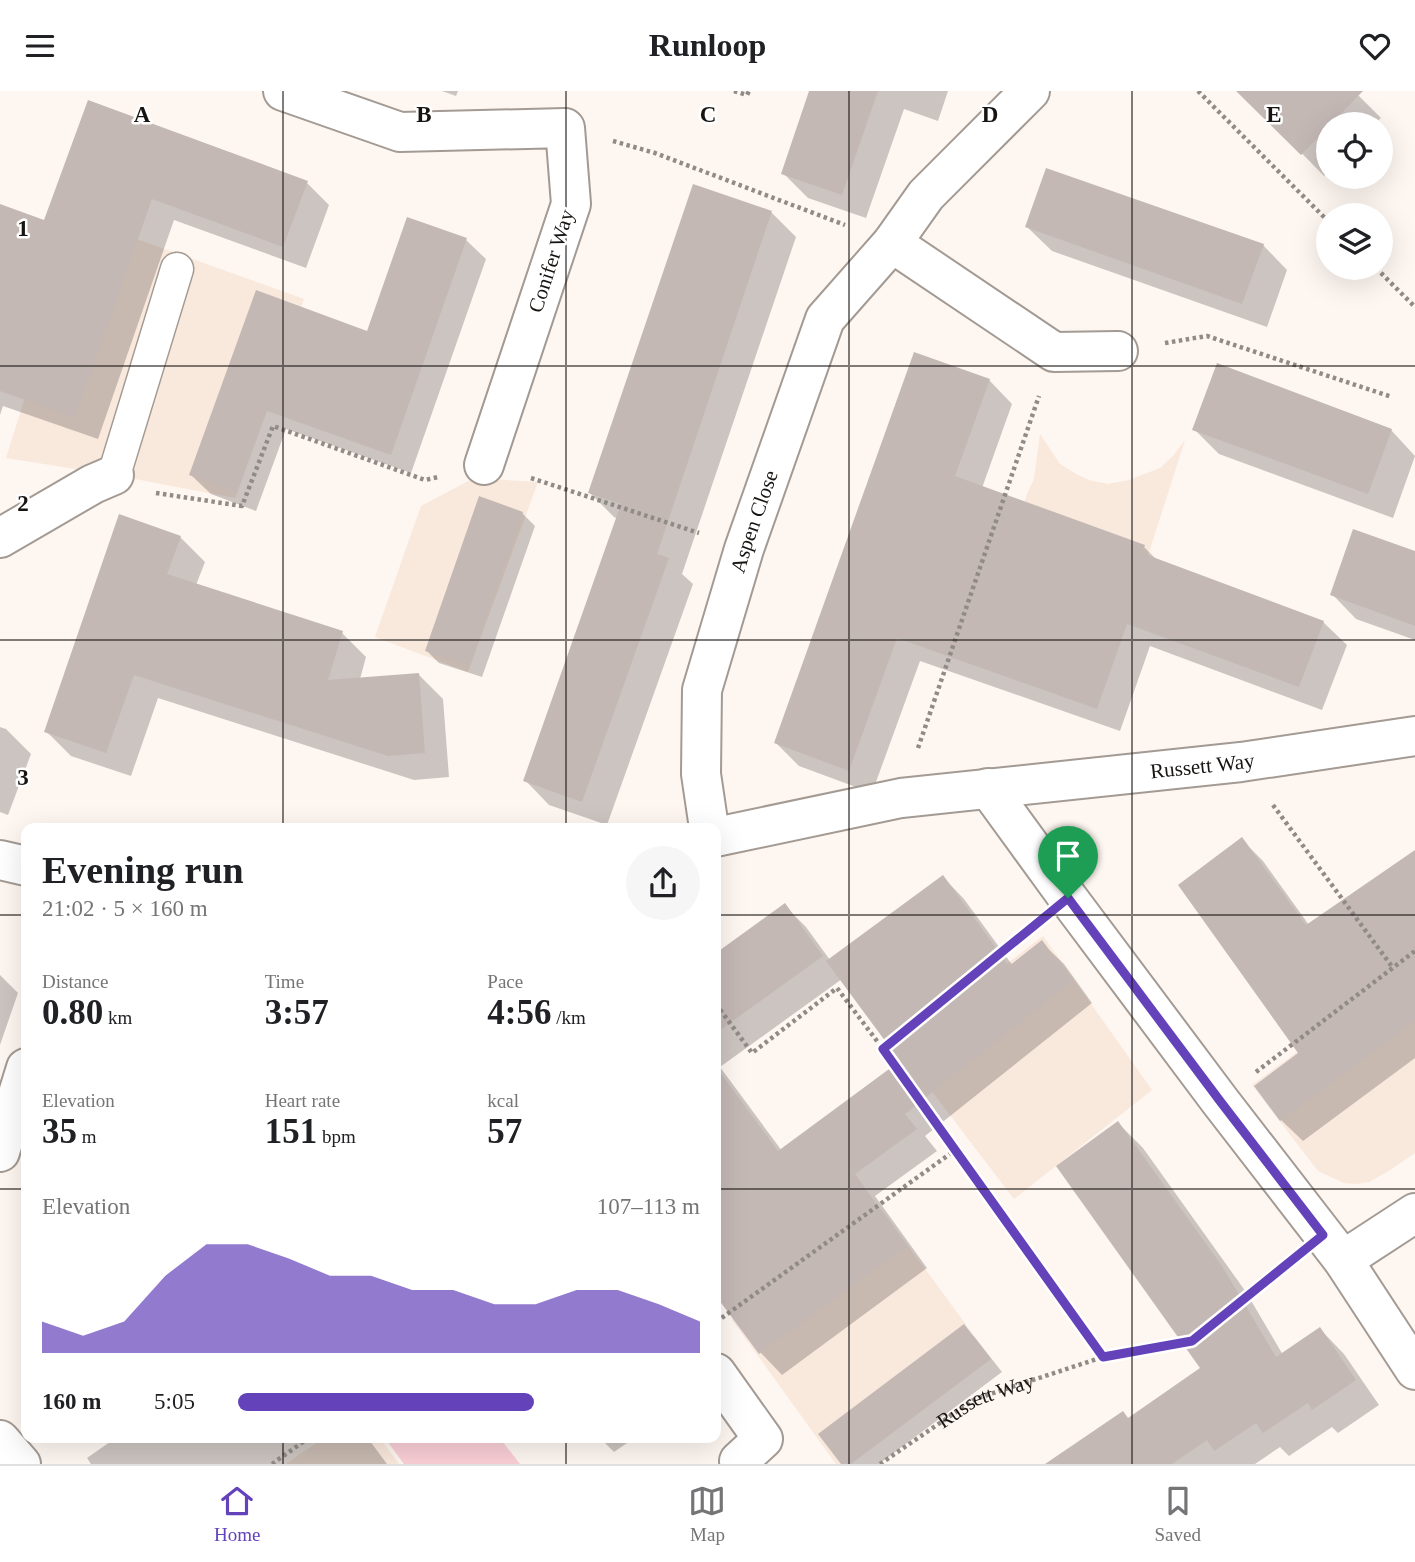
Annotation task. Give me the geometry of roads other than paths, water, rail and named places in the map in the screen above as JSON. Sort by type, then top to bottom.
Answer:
[{"type":"street","name":"Conifer Way","points":[[283,91],[400,132],[565,128],[571,204],[484,465]]},
{"type":"street","name":"Aspen Close","points":[[708,823],[701,774],[702,690],[744,549],[825,319],[892,243],[926,195],[1030,91]]},
{"type":"street","points":[[892,243],[1054,352],[1118,351]]},
{"type":"street","points":[[0,538],[104,479]]},
{"type":"street","name":"Russett Way","points":[[721,836],[901,798],[1241,762],[1415,736]]},
{"type":"street","points":[[988,789],[1220,1101],[1333,1247],[1415,1370]]},
{"type":"street","points":[[0,860],[21,865]]},
{"type":"street","points":[[0,1152],[21,1084]]},
{"type":"street","points":[[1333,1247],[1415,1213]]},
{"type":"street","points":[[721,1380],[763,1439],[739,1461]]},
{"type":"street","points":[[0,1440],[21,1464]]},
{"type":"lane","points":[[104,479],[177,269]]}]
